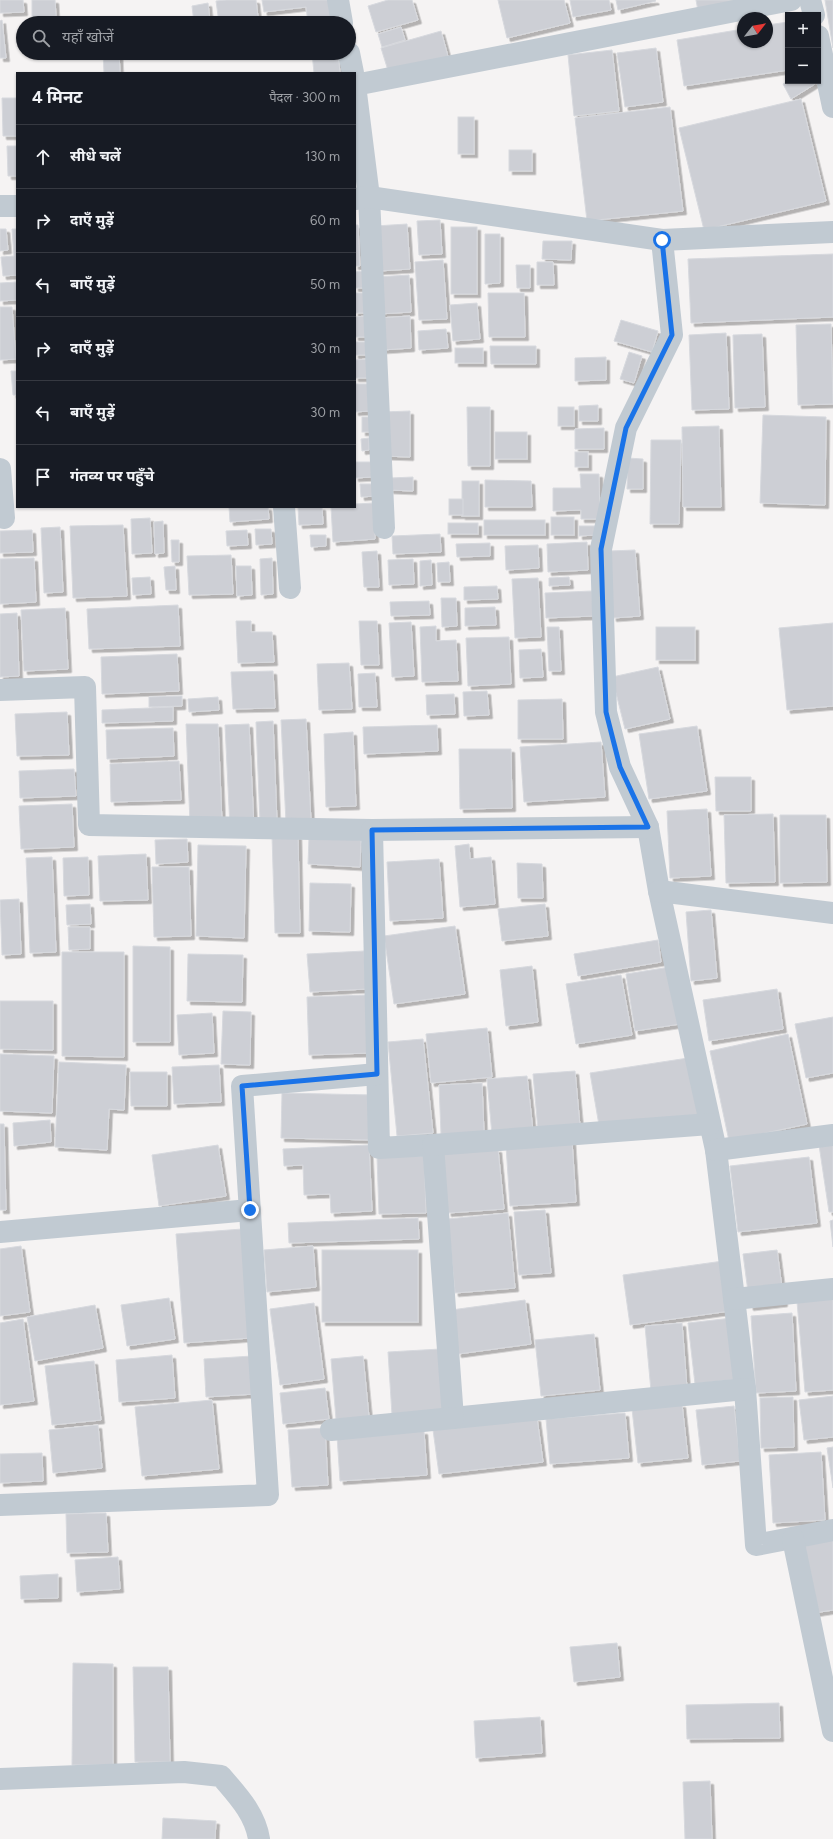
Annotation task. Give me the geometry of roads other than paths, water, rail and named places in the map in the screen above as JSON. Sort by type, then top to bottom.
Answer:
[{"type":"street","points":[[338,0],[341,16]]},
{"type":"street","points":[[356,85],[791,0]]},
{"type":"street","points":[[810,0],[813,12]]},
{"type":"street","points":[[821,48],[833,107]]},
{"type":"street","points":[[350,60],[353,72]]},
{"type":"street","points":[[356,101],[384,528]]},
{"type":"street","points":[[362,198],[662,240],[833,232]]},
{"type":"street","points":[[0,206],[16,206]]},
{"type":"street","points":[[662,240],[672,335],[626,428],[601,549],[606,712],[620,767],[648,827],[659,891],[716,1150],[746,1389],[756,1545],[833,1530]]},
{"type":"street","points":[[0,470],[4,518]]},
{"type":"street","points":[[284,508],[290,588]]},
{"type":"street","points":[[0,690],[85,687],[89,824],[372,830],[648,827]]},
{"type":"street","points":[[372,830],[379,1148],[710,1124]]},
{"type":"street","points":[[659,891],[833,913]]},
{"type":"street","points":[[0,1505],[268,1495],[242,1086],[377,1074]]},
{"type":"street","points":[[716,1150],[833,1135]]},
{"type":"street","points":[[433,1145],[453,1418]]},
{"type":"street","points":[[0,1232],[250,1210]]},
{"type":"street","points":[[734,1299],[833,1289]]},
{"type":"street","points":[[332,1430],[746,1389]]},
{"type":"street","points":[[792,1539],[833,1731]]},
{"type":"street","points":[[0,1779],[184,1772],[220,1776],[245,1804],[258,1830],[259,1839]]}]
